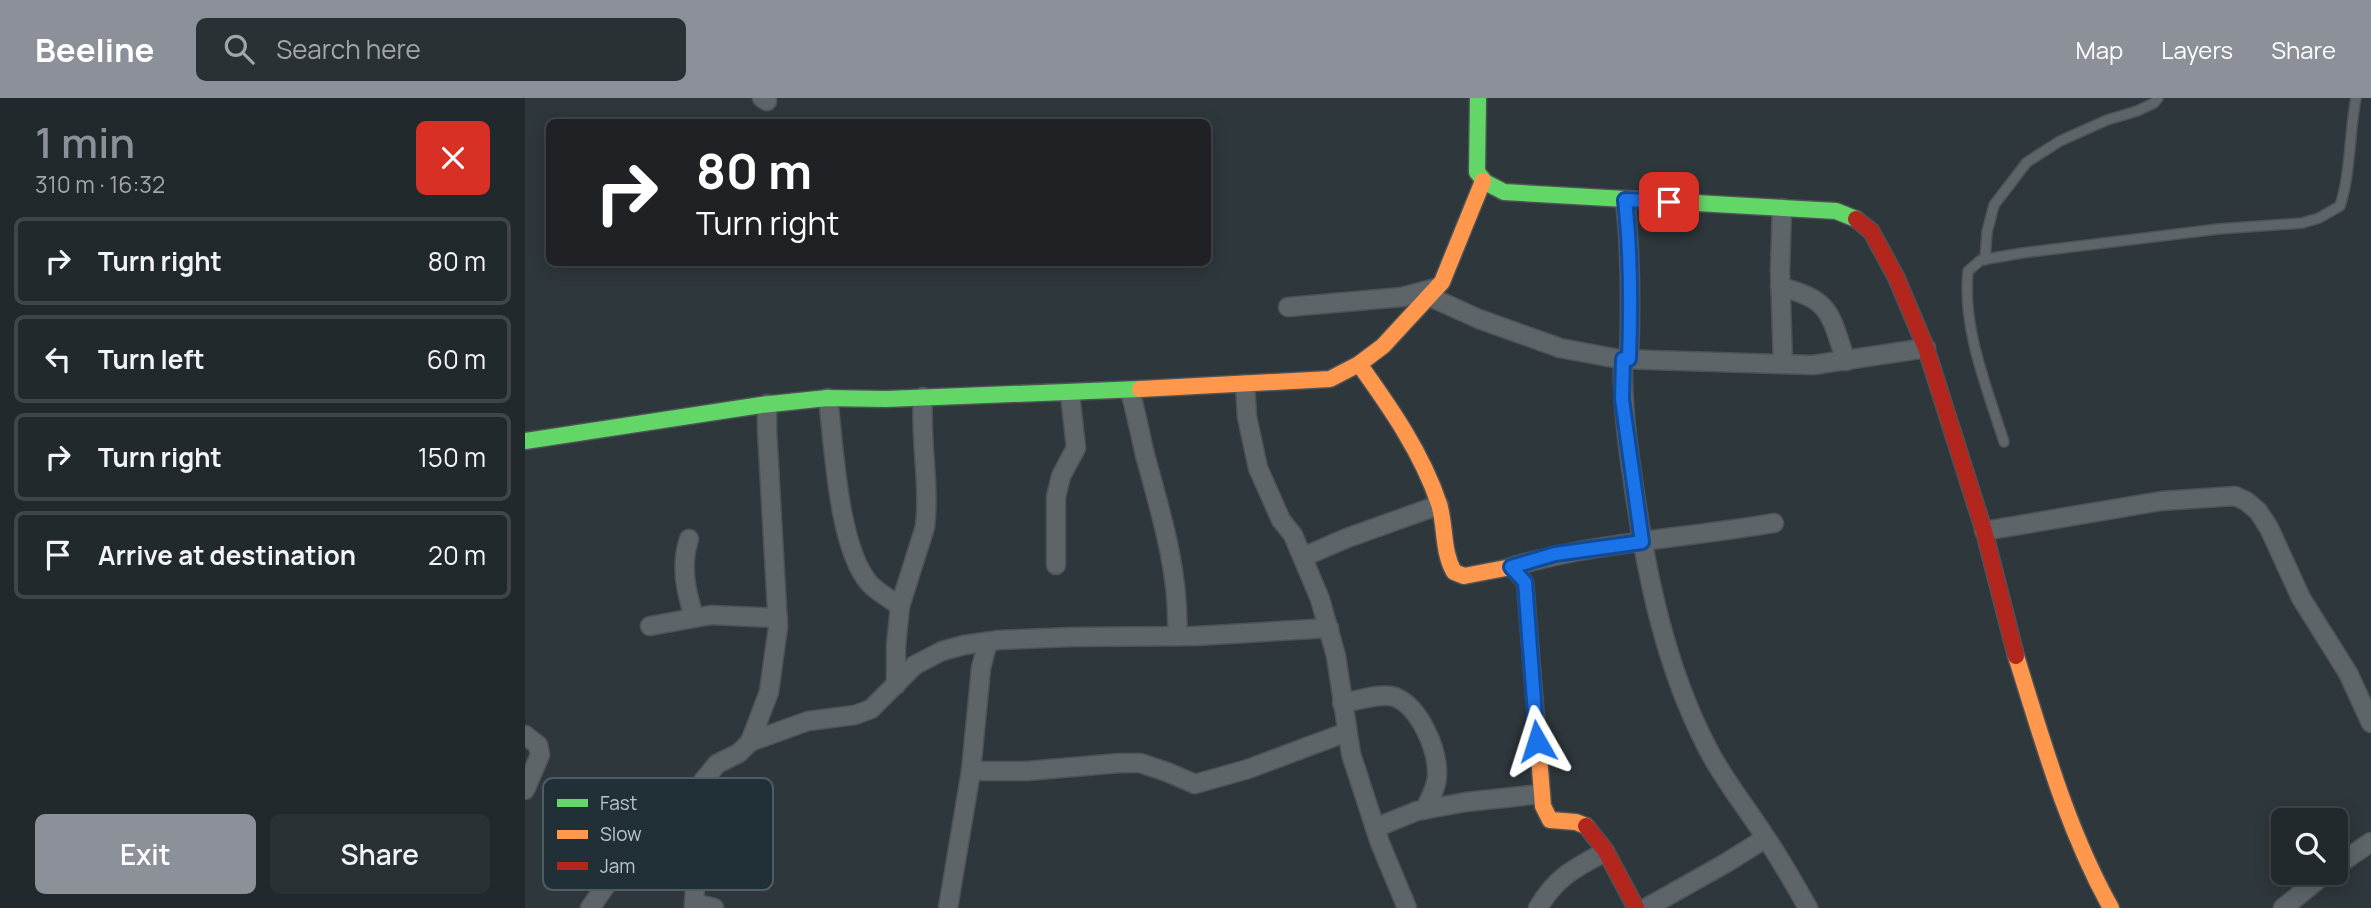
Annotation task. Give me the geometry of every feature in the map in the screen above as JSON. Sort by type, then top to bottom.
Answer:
[{"type":"street","points":[[1478,98],[1477,172],[1483,181],[1504,192],[1836,211],[1856,219],[1871,231],[1896,277],[1926,348],[1985,531],[2006,623],[2054,779],[2090,870],[2111,908]]},
{"type":"street","points":[[525,441],[767,404],[828,398],[856,400],[1005,393],[1070,394],[1330,379],[1359,364],[1383,346],[1442,282],[1483,181]]},
{"type":"street","points":[[1625,200],[1631,261],[1622,399],[1642,542],[1654,599],[1689,709],[1709,752],[1808,908]]},
{"type":"street","points":[[1783,208],[1780,287],[1783,364]]},
{"type":"street","points":[[1780,287],[1801,292],[1829,312],[1846,361]]},
{"type":"street","points":[[1288,307],[1432,292],[1479,319],[1560,348],[1626,359],[1813,365],[1926,348]]},
{"type":"street","points":[[1359,364],[1389,406],[1426,475],[1439,505],[1446,555],[1454,572],[1464,576],[1511,567],[1555,554],[1774,523]]},
{"type":"street","points":[[1245,384],[1247,417],[1258,468],[1281,520],[1293,535],[1320,599],[1336,656],[1351,754],[1375,828],[1407,908]]},
{"type":"street","points":[[1131,391],[1145,455],[1156,488],[1175,583],[1179,616],[1177,636]]},
{"type":"street","points":[[1056,565],[1056,497],[1061,476],[1076,448],[1070,394]]},
{"type":"street","points":[[897,685],[899,606],[927,514],[928,487],[921,420],[923,397]]},
{"type":"street","points":[[828,398],[841,501],[853,555],[870,585],[899,606]]},
{"type":"street","points":[[705,778],[717,764],[739,753],[750,742],[769,692],[775,657],[778,618],[767,404]]},
{"type":"street","points":[[1985,531],[2161,501],[2235,496],[2246,501],[2258,511],[2269,527],[2301,598],[2348,673],[2371,723]]},
{"type":"street","points":[[1303,557],[1439,505]]},
{"type":"street","points":[[689,539],[684,552],[684,572],[686,592],[694,617]]},
{"type":"street","points":[[1511,567],[1525,582],[1543,806],[1550,820],[1583,824],[1623,880],[1636,908]]},
{"type":"street","points":[[650,626],[711,615],[778,618]]},
{"type":"street","points":[[750,742],[808,721],[855,715],[871,709],[915,665],[942,651],[988,642],[1072,637],[1177,636],[1329,628]]},
{"type":"street","points":[[948,908],[971,771],[981,668],[988,642]]},
{"type":"street","points":[[1342,703],[1379,696],[1395,697],[1412,709],[1435,754],[1437,776],[1434,791],[1425,810]]},
{"type":"street","points":[[971,771],[1027,771],[1140,763],[1195,784],[1256,767],[1347,732]]},
{"type":"street","points":[[525,736],[529,736],[538,745],[540,755],[525,790]]},
{"type":"street","points":[[1375,828],[1425,810],[1466,802],[1541,794]]},
{"type":"street","points":[[1646,908],[1766,838]]},
{"type":"street","points":[[2348,858],[2371,842]]},
{"type":"street","points":[[1538,908],[1549,890],[1570,870],[1605,852]]},
{"type":"street","points":[[2283,908],[2311,885]]},
{"type":"street","points":[[590,908],[603,890]]},
{"type":"street","points":[[694,906],[714,908]]},
{"type":"lane","points":[[1985,260],[1987,232],[1994,205],[2027,162],[2060,141],[2106,120],[2137,111],[2154,103],[2158,98]]},
{"type":"lane","points":[[2004,442],[1971,329],[1966,293],[1968,271],[1985,260],[2218,229],[2302,223],[2319,218],[2340,206],[2345,191],[2356,98]]},
{"type":"traffic: fast","points":[[1478,98],[1477,172],[1485,182],[1504,192],[1836,211],[1856,219]]},
{"type":"traffic: fast","points":[[525,441],[761,405],[827,398],[886,399],[1140,389]]},
{"type":"traffic: slow","points":[[1140,389],[1330,379],[1359,364],[1383,346],[1442,282],[1483,181]]},
{"type":"traffic: slow","points":[[1359,364],[1424,467],[1439,504],[1446,547],[1454,572],[1464,576],[1511,567],[1525,582],[1543,806],[1550,820],[1576,822],[1586,826]]},
{"type":"traffic: slow","points":[[2016,656],[2069,816],[2111,908]]},
{"type":"traffic: jam","points":[[1856,219],[1871,231],[1896,277],[1926,348],[1984,531],[2016,656]]},
{"type":"traffic: jam","points":[[1586,826],[1605,850],[1636,908]]},
{"type":"route","points":[[1537,741],[1525,582],[1511,567],[1555,554],[1642,542],[1622,399],[1623,359],[1629,359],[1631,303],[1630,247],[1625,200],[1669,202]]}]
